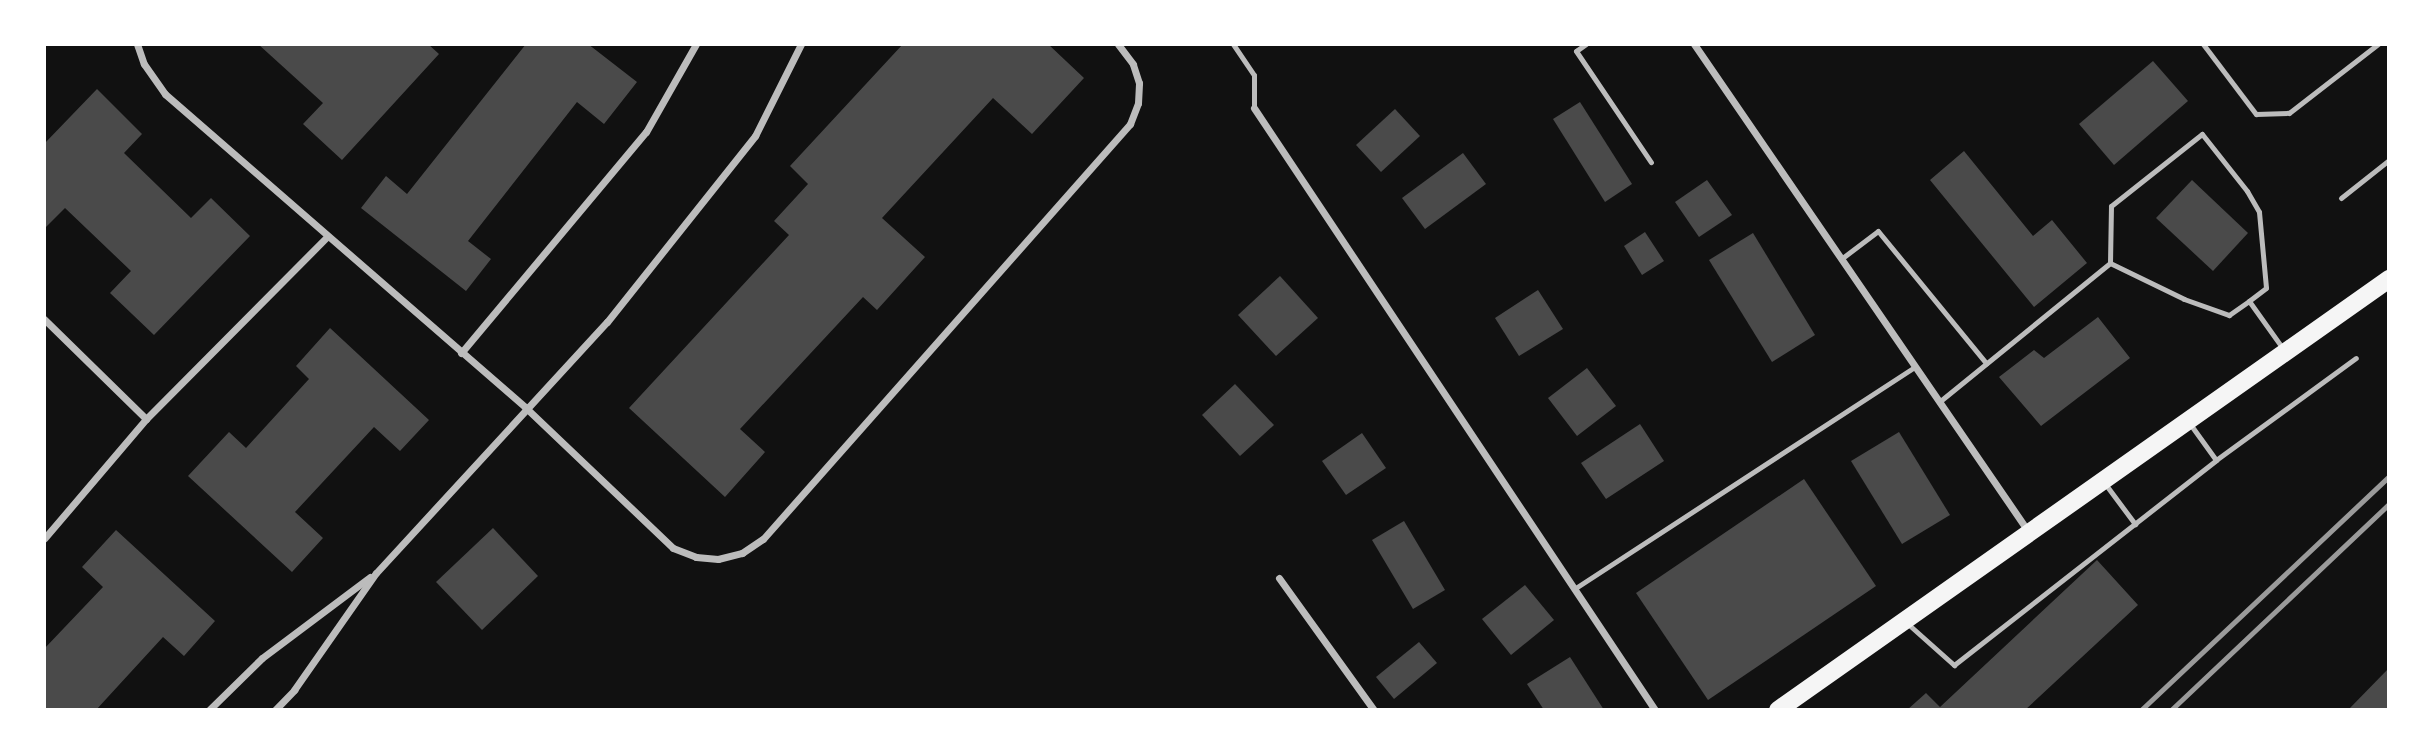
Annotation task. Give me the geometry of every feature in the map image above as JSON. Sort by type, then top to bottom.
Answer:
[{"type":"main road","points":[[1778,710],[2030,535],[2389,279]]},
{"type":"street","points":[[137,44],[144,64],[165,94],[525,407],[673,548],[696,557],[718,559],[743,553],[763,539],[1130,124],[1138,103],[1139,83],[1133,64],[1118,44]]},
{"type":"street","points":[[461,353],[646,132],[696,44]]},
{"type":"street","points":[[275,710],[294,690],[376,573],[525,407],[607,322],[755,136],[801,44]]},
{"type":"street","points":[[1693,44],[2030,535]]},
{"type":"street","points":[[1254,108],[1655,710]]},
{"type":"street","points":[[44,539],[146,419],[327,237]]},
{"type":"street","points":[[44,319],[146,419]]},
{"type":"street","points":[[209,710],[262,658],[376,573]]},
{"type":"street","points":[[1279,578],[1374,710]]},
{"type":"lane","points":[[1233,44],[1254,75],[1254,108]]},
{"type":"lane","points":[[1586,44],[1576,51],[1651,162]]},
{"type":"lane","points":[[2203,44],[2256,114],[2290,113],[2378,44]]},
{"type":"lane","points":[[2202,134],[2247,191],[2259,212],[2266,288],[2229,315],[2185,299],[2110,263],[2111,206],[2202,134]]},
{"type":"lane","points":[[2341,198],[2389,160]]},
{"type":"lane","points":[[1841,259],[1878,231],[1986,363]]},
{"type":"lane","points":[[1939,402],[2110,263]]},
{"type":"lane","points":[[2249,301],[2286,353]]},
{"type":"lane","points":[[1906,622],[1954,665],[2216,460],[2356,358]]},
{"type":"lane","points":[[1574,589],[1915,368]]},
{"type":"lane","points":[[2189,422],[2216,460]]},
{"type":"lane","points":[[2104,482],[2135,524]]},
{"type":"building","points":[[258,44],[428,44],[439,54],[342,160],[303,124],[323,103]]},
{"type":"building","points":[[526,44],[588,44],[637,82],[604,124],[577,102],[468,241],[491,259],[466,291],[361,208],[386,176],[407,194]]},
{"type":"building","points":[[903,44],[1048,44],[1084,78],[1032,134],[993,98],[882,218],[925,257],[877,310],[863,297],[740,429],[765,452],[725,497],[629,408],[789,235],[774,221],[808,184],[790,166]]},
{"type":"building","points":[[2153,61],[2188,101],[2114,165],[2079,124]]},
{"type":"building","points":[[97,89],[142,134],[124,153],[191,218],[211,198],[250,236],[154,335],[110,293],[131,271],[65,208],[46,227],[44,225],[44,144]]},
{"type":"building","points":[[1580,102],[1632,184],[1605,202],[1553,119]]},
{"type":"building","points":[[1395,109],[1420,136],[1381,172],[1356,145]]},
{"type":"building","points":[[1964,151],[2033,236],[2052,220],[2087,263],[2034,307],[1930,180]]},
{"type":"building","points":[[1463,153],[1486,184],[1425,229],[1402,198]]},
{"type":"building","points":[[1707,180],[1732,215],[1699,237],[1675,202]]},
{"type":"building","points":[[2192,180],[2248,233],[2213,271],[2156,218]]},
{"type":"building","points":[[1645,232],[1664,261],[1642,275],[1624,246]]},
{"type":"building","points":[[1753,233],[1815,335],[1772,362],[1709,260]]},
{"type":"building","points":[[1280,276],[1318,318],[1276,356],[1238,315]]},
{"type":"building","points":[[1538,290],[1563,329],[1519,356],[1495,318]]},
{"type":"building","points":[[2098,317],[2130,358],[2041,426],[1999,377],[2034,350],[2044,358]]},
{"type":"building","points":[[330,328],[429,420],[400,451],[374,427],[295,512],[323,538],[292,572],[188,476],[229,432],[246,448],[309,379],[296,366]]},
{"type":"building","points":[[1587,368],[1616,406],[1577,436],[1548,398]]},
{"type":"building","points":[[1235,384],[1274,425],[1240,456],[1202,415]]},
{"type":"building","points":[[1640,424],[1664,461],[1606,499],[1581,463]]},
{"type":"building","points":[[1899,432],[1950,515],[1902,544],[1851,461]]},
{"type":"building","points":[[1362,433],[1386,468],[1346,495],[1322,461]]},
{"type":"building","points":[[1804,479],[1876,586],[1708,700],[1636,593]]},
{"type":"building","points":[[1404,521],[1445,590],[1413,609],[1372,540]]},
{"type":"building","points":[[493,528],[538,576],[482,630],[436,582]]},
{"type":"building","points":[[116,530],[215,621],[184,656],[163,637],[96,710],[44,710],[44,649],[103,587],[82,567]]},
{"type":"building","points":[[2097,560],[2138,605],[2025,710],[1907,710],[1926,693],[1940,707]]},
{"type":"building","points":[[1525,585],[1554,620],[1511,655],[1482,619]]},
{"type":"building","points":[[1419,642],[1437,663],[1394,699],[1376,677]]},
{"type":"building","points":[[1570,657],[1604,710],[1544,710],[1527,684]]},
{"type":"building","points":[[2389,668],[2389,710],[2348,710]]},
{"type":"railway","points":[[2141,710],[2389,476]]},
{"type":"railway","points":[[2171,710],[2389,504]]}]
